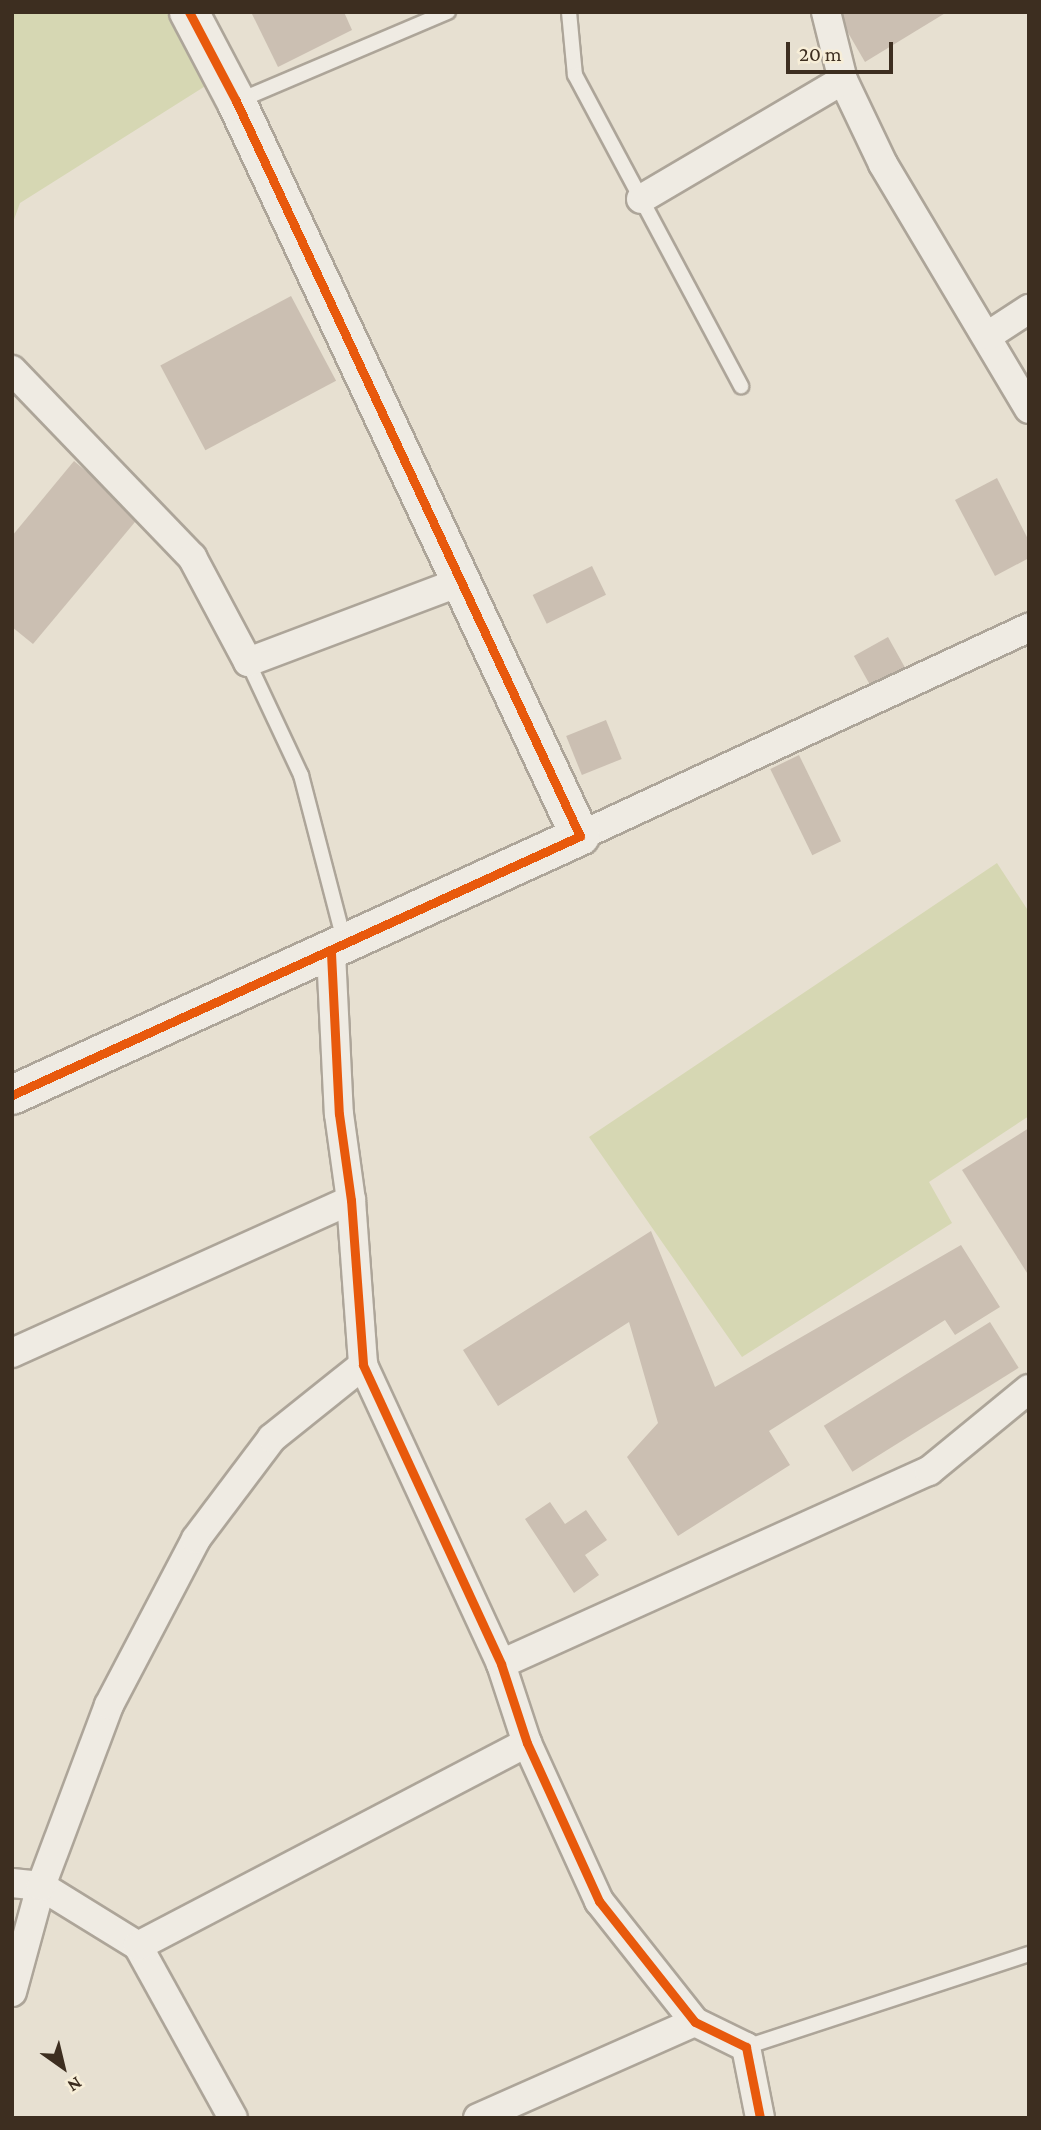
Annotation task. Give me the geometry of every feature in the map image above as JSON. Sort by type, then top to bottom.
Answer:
[{"type":"street","points":[[189,12],[236,101],[580,836]]},
{"type":"street","points":[[826,12],[843,80],[883,164],[989,335],[1029,409]]},
{"type":"street","points":[[641,199],[843,80]]},
{"type":"street","points":[[989,335],[1029,309]]},
{"type":"street","points":[[12,370],[192,557],[248,662],[462,581]]},
{"type":"street","points":[[12,1095],[1029,628]]},
{"type":"street","points":[[338,947],[339,1114],[351,1200],[363,1365],[501,1664],[527,1743],[599,1901],[695,2022],[746,2048],[760,2118]]},
{"type":"street","points":[[12,1353],[351,1200]]},
{"type":"street","points":[[12,1992],[41,1886],[109,1705],[196,1539],[272,1438],[363,1365]]},
{"type":"street","points":[[501,1664],[929,1471],[1029,1389]]},
{"type":"street","points":[[138,1946],[527,1743]]},
{"type":"street","points":[[12,1883],[41,1886],[138,1946],[233,2118]]},
{"type":"street","points":[[478,2118],[695,2022]]},
{"type":"lane","points":[[236,101],[448,12]]},
{"type":"lane","points":[[569,12],[575,75],[741,386]]},
{"type":"lane","points":[[248,662],[301,775],[338,947]]},
{"type":"lane","points":[[746,2048],[1029,1954]]},
{"type":"green space","points":[[12,12],[171,12],[207,85],[20,203],[12,225]]},
{"type":"green space","points":[[997,863],[1029,912],[1029,1116],[929,1182],[952,1223],[742,1357],[589,1137]]},
{"type":"building","points":[[251,12],[344,12],[352,30],[278,67]]},
{"type":"building","points":[[836,12],[947,12],[865,62]]},
{"type":"building","points":[[291,296],[336,381],[205,450],[160,365]]},
{"type":"building","points":[[74,461],[140,516],[33,644],[12,627],[12,536]]},
{"type":"building","points":[[997,478],[1029,541],[1029,558],[995,576],[955,500]]},
{"type":"building","points":[[592,566],[606,595],[547,624],[533,595]]},
{"type":"building","points":[[888,637],[905,668],[871,687],[854,656]]},
{"type":"building","points":[[606,720],[622,759],[582,775],[566,736]]},
{"type":"building","points":[[799,755],[841,841],[812,855],[770,769]]},
{"type":"building","points":[[1029,1128],[1029,1276],[962,1170]]},
{"type":"building","points":[[651,1231],[715,1387],[961,1245],[1000,1307],[955,1335],[945,1320],[769,1431],[790,1465],[678,1536],[627,1457],[658,1423],[629,1322],[498,1406],[463,1350]]},
{"type":"building","points":[[990,1322],[1019,1368],[852,1472],[824,1426]]},
{"type":"building","points":[[550,1502],[565,1524],[586,1510],[607,1540],[585,1555],[599,1575],[574,1593],[525,1519]]},
{"type":"cycle path","points":[[12,1095],[580,836],[236,101],[189,12]]},
{"type":"cycle path","points":[[331,953],[339,1114],[351,1200],[363,1365],[501,1664],[527,1743],[599,1901],[695,2022],[746,2047],[760,2118]]}]
